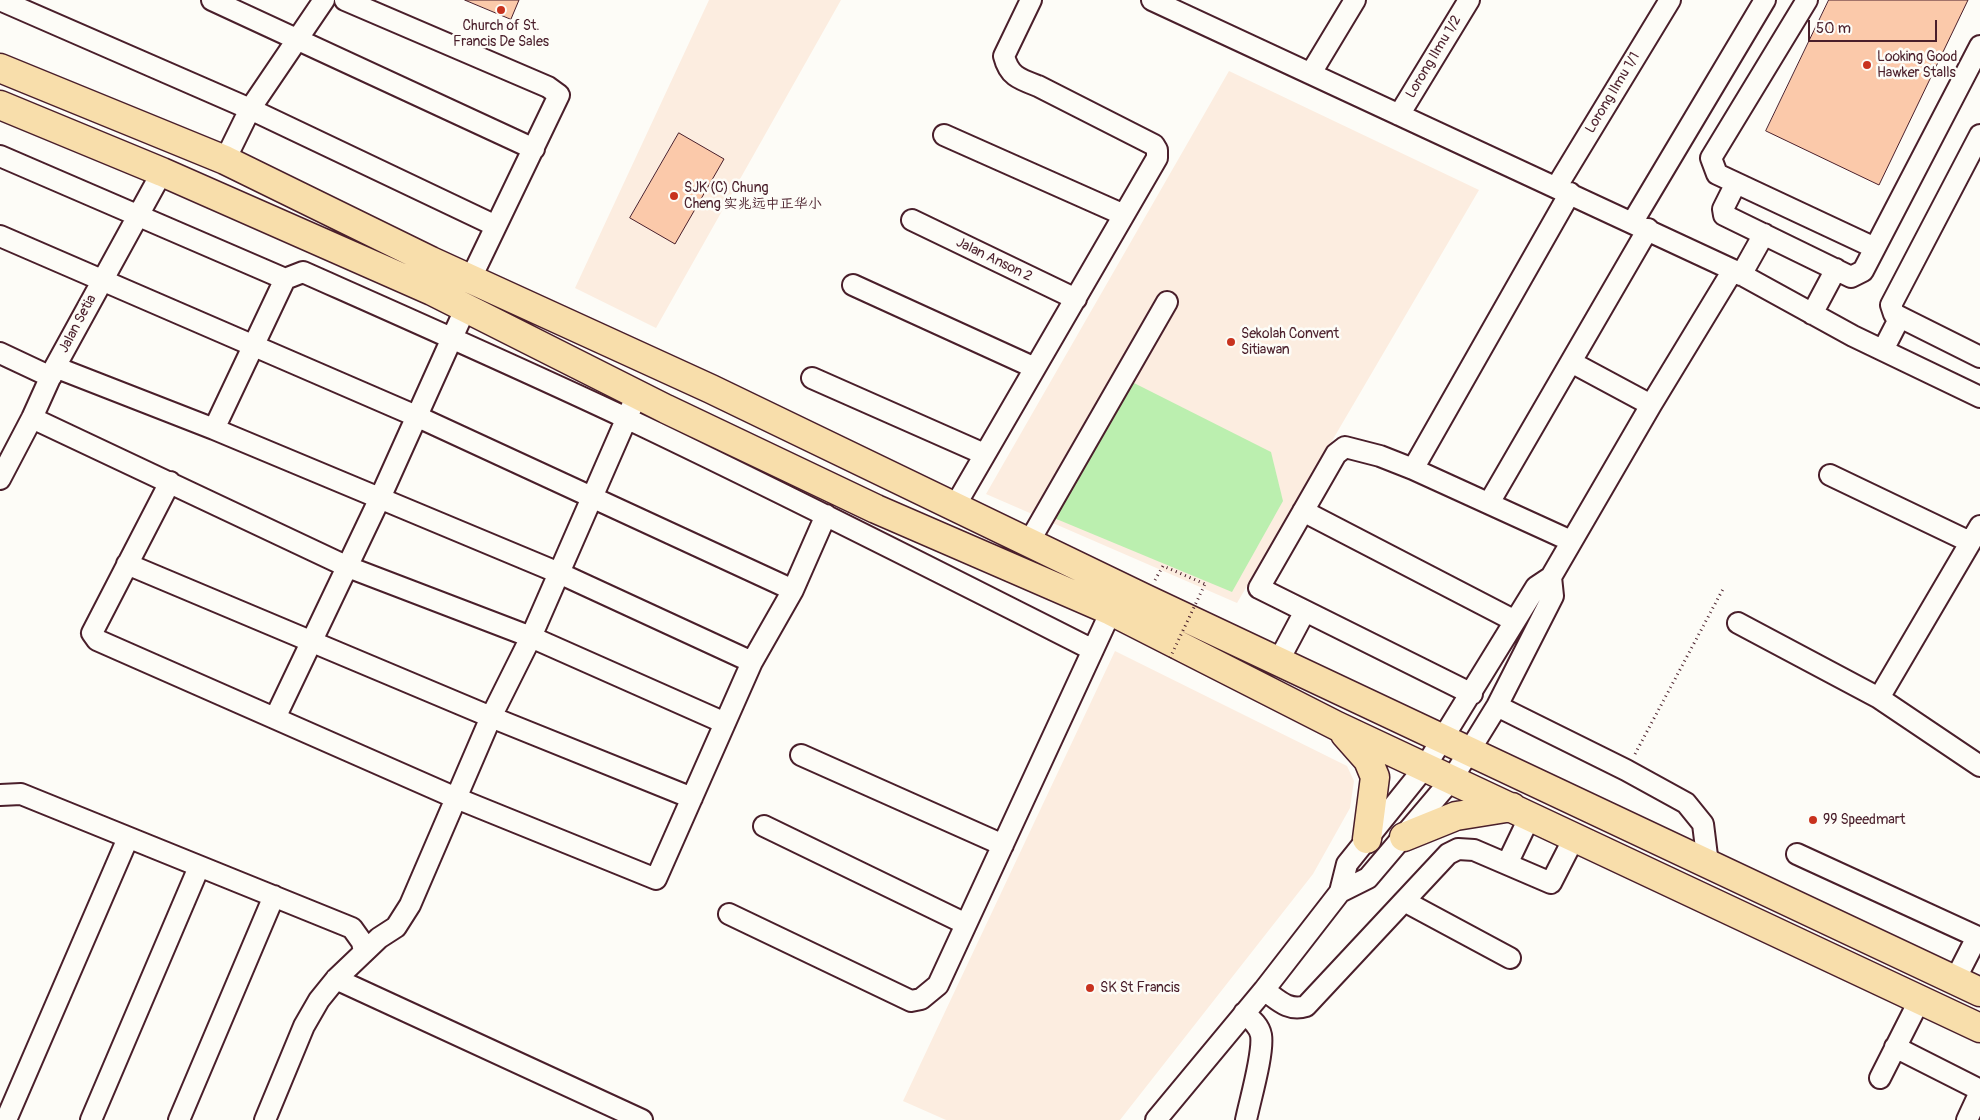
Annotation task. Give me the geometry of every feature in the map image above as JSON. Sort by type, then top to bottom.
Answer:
[{"type":"highway","points":[[3,69],[225,160],[471,278],[711,389],[1146,599],[1279,660],[1980,992]]},
{"type":"highway","points":[[3,69],[46,102],[152,146],[159,152],[162,172]]},
{"type":"highway","points":[[0,105],[162,172],[466,307],[636,394],[876,509],[1111,611],[1338,726],[1980,1028]]},
{"type":"highway","points":[[225,160],[223,174],[226,181],[234,188],[336,235],[432,292]]},
{"type":"highway","points":[[471,278],[500,309],[626,366],[634,372],[638,382],[636,394]]},
{"type":"highway","points":[[711,389],[711,411],[720,419],[831,473],[876,509]]},
{"type":"highway","points":[[955,506],[958,518],[1080,598]]},
{"type":"highway","points":[[1338,726],[1368,760],[1375,777],[1367,838]]},
{"type":"highway","points":[[1404,837],[1456,816],[1521,812]]},
{"type":"street","points":[[212,0],[298,38],[534,149]]},
{"type":"street","points":[[225,160],[250,109],[324,0]]},
{"type":"street","points":[[345,0],[558,92],[559,98],[471,278]]},
{"type":"street","points":[[955,506],[1157,158],[1157,150],[1154,145],[1038,86],[1020,79],[1007,68],[1004,56],[1014,30],[1031,0]]},
{"type":"street","points":[[1311,74],[1355,0]]},
{"type":"street","name":"Lorong Ilmu 1/2","points":[[1399,115],[1469,0]]},
{"type":"street","name":"Lorong Ilmu 1/1","points":[[1413,469],[1563,189],[1670,0]]},
{"type":"street","points":[[1489,503],[1571,362],[1640,226],[1766,0]]},
{"type":"street","points":[[1806,0],[1711,158],[1717,174],[1875,248]]},
{"type":"street","points":[[1158,1],[1737,272],[1812,314],[1980,397]]},
{"type":"street","points":[[11,2],[250,109],[496,226]]},
{"type":"street","points":[[1736,183],[1723,209],[1724,214],[1851,277],[1863,272],[1980,46]]},
{"type":"street","points":[[944,135],[1124,215]]},
{"type":"street","points":[[1980,135],[1891,305],[1894,314],[1980,356]]},
{"type":"street","points":[[0,156],[285,279],[303,272],[452,339],[627,419],[826,515],[1094,650]]},
{"type":"street","name":"Jalan Setia","points":[[0,479],[101,280],[162,172]]},
{"type":"street","name":"Jalan Anson 2","points":[[912,220],[1076,299]]},
{"type":"street","points":[[1156,1120],[1264,990],[1340,892],[1347,864],[1425,767],[1444,739],[1536,588],[1551,577],[1651,405],[1737,272],[1764,234]]},
{"type":"street","points":[[0,236],[416,416],[793,590]]},
{"type":"street","points":[[1812,314],[1836,269]]},
{"type":"street","points":[[214,429],[255,346],[285,279]]},
{"type":"street","points":[[853,285],[1035,368]]},
{"type":"street","points":[[1029,542],[1167,302]]},
{"type":"street","points":[[275,718],[310,642],[348,567],[466,307]]},
{"type":"street","points":[[1883,350],[1900,317]]},
{"type":"street","points":[[0,353],[214,429],[559,573],[752,662]]},
{"type":"street","points":[[1571,362],[1651,405]]},
{"type":"street","points":[[812,378],[984,454]]},
{"type":"street","points":[[265,1120],[304,1026],[319,1000],[336,979],[364,952],[396,926],[410,905],[491,717],[531,637],[627,419],[636,394]]},
{"type":"street","points":[[32,418],[348,567],[531,637],[725,723]]},
{"type":"street","points":[[1472,694],[1259,588],[1304,511],[1329,463],[1345,447],[1380,456],[1572,541]]},
{"type":"street","points":[[1830,475],[1975,534],[1878,698]]},
{"type":"street","points":[[170,482],[92,633],[95,638],[117,650],[456,798],[656,879],[752,662],[793,590],[826,515]]},
{"type":"street","points":[[1304,511],[1516,621]]},
{"type":"street","points":[[128,564],[310,642],[692,798]]},
{"type":"street","points":[[1340,892],[1368,878],[1452,780],[1497,706],[1553,596],[1551,577]]},
{"type":"street","points":[[729,914],[911,1001],[921,999],[938,985],[1111,611]]},
{"type":"street","points":[[1279,660],[1305,611]]},
{"type":"street","points":[[1738,623],[1878,698],[1980,766]]},
{"type":"street","points":[[1497,706],[1626,770],[1686,803],[1703,824],[1708,864]]},
{"type":"street","points":[[801,755],[1002,845]]},
{"type":"street","points":[[0,796],[21,794],[352,928],[362,942],[364,952]]},
{"type":"street","points":[[1506,864],[1521,812]]},
{"type":"street","points":[[764,826],[966,924]]},
{"type":"street","points":[[1264,990],[1287,1007],[1298,1009],[1306,1006],[1448,854],[1458,849],[1474,850],[1551,883],[1575,836]]},
{"type":"street","points":[[6,1120],[128,838]]},
{"type":"street","points":[[1797,854],[1979,938],[1955,980]]},
{"type":"street","points":[[91,1120],[199,867]]},
{"type":"street","points":[[179,1120],[274,896]]},
{"type":"street","points":[[1404,901],[1510,958]]},
{"type":"street","points":[[336,979],[642,1120]]},
{"type":"street","points":[[1880,1078],[1920,999]]},
{"type":"street","points":[[1244,1013],[1256,1023],[1261,1034],[1246,1120]]},
{"type":"street","points":[[1895,1047],[1980,1091],[1966,1120]]},
{"type":"path","points":[[1146,599],[1163,566],[1205,584],[1170,658]]},
{"type":"path","points":[[1626,770],[1723,589]]},
{"type":"shaded area","name":"SJK (C) Chung Cheng 实兆远中正华小","points":[[709,0],[841,0],[656,328],[575,288]]},
{"type":"shaded area","name":"Sekolah Convent Sitiawan","points":[[1229,71],[1479,190],[1237,603],[986,494]]},
{"type":"shaded area","name":"SK St Francis","points":[[1115,651],[1347,766],[1354,781],[1350,808],[1313,874],[1120,1120],[946,1120],[903,1101]]},
{"type":"green space","points":[[1132,382],[1271,452],[1283,501],[1232,592],[1054,518]]},
{"type":"building","name":"Church of St. Francis De Sales","points":[[465,0],[519,0],[511,19]]},
{"type":"building","name":"Looking Good Hawker Stalls","points":[[1829,0],[1968,0],[1879,185],[1766,131]]},
{"type":"building","points":[[679,133],[724,159],[675,244],[630,218]]},
{"type":"place","name":"Church of St. Francis De Sales","points":[[501,10]]},
{"type":"place","name":"Looking Good Hawker Stalls","points":[[1867,65]]},
{"type":"place","name":"SJK (C) Chung Cheng 实兆远中正华小","points":[[674,196]]},
{"type":"place","name":"Sekolah Convent Sitiawan","points":[[1231,342]]},
{"type":"place","name":"99 Speedmart","points":[[1813,820]]},
{"type":"place","name":"SK St Francis","points":[[1090,988]]}]
